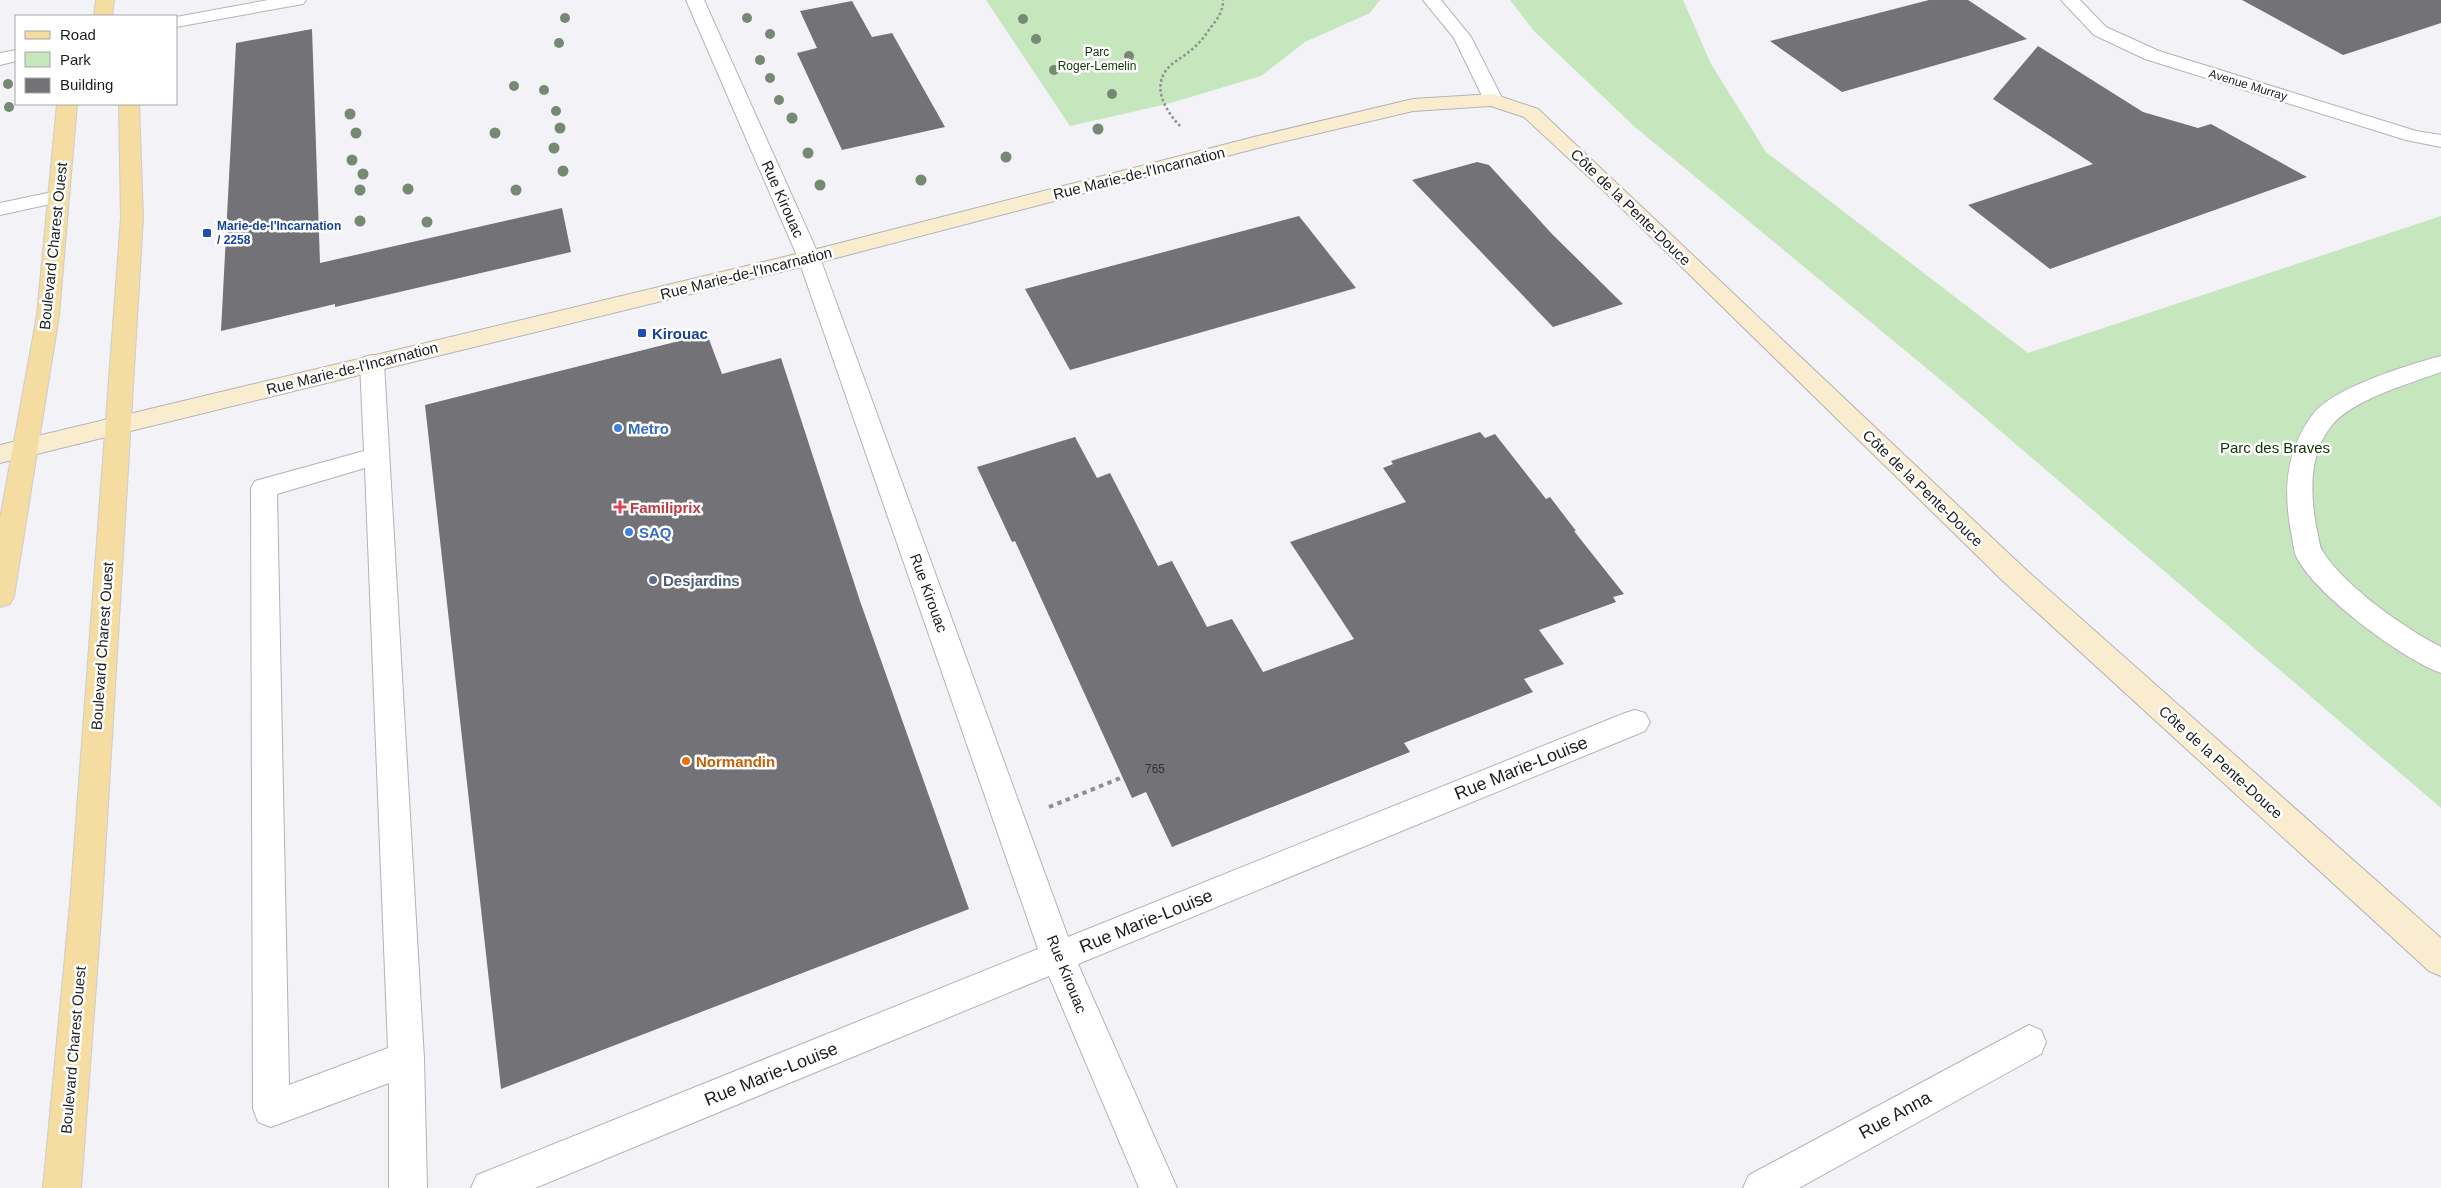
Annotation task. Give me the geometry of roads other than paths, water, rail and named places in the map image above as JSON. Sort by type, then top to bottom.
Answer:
[{"type":"main road","points":[[103,15],[105,0]]},
{"type":"main road","name":"Rue Marie-de-l'Incarnation","points":[[12,451],[810,258],[1265,140],[1413,105],[1493,100]]},
{"type":"main road","name":"Côte de la Pente-Douce","points":[[1493,100],[1531,113],[1613,189],[2013,574],[2441,960]]},
{"type":"main road","name":"Boulevard Charest Ouest","points":[[0,596],[12,451],[48,315],[57,197],[67,105]]},
{"type":"main road","name":"Boulevard Charest Ouest","points":[[62,1188],[86,904],[116,425],[132,218],[129,105]]},
{"type":"street","points":[[178,22],[297,0]]},
{"type":"street","name":"Rue Kirouac","points":[[695,0],[810,258],[1058,957],[1158,1188]]},
{"type":"street","points":[[1432,0],[1462,37],[1493,100]]},
{"type":"street","name":"Avenue Murray","points":[[2070,0],[2100,31],[2152,55],[2413,136],[2441,141]]},
{"type":"street","points":[[0,59],[15,56]]},
{"type":"street","points":[[0,210],[57,197]]},
{"type":"street","points":[[372,363],[406,1059],[408,1188]]},
{"type":"street","points":[[2441,364],[2402,377],[2344,402],[2323,419],[2306,449],[2300,477],[2300,511],[2309,555],[2337,586],[2373,618],[2416,647],[2441,661]]},
{"type":"street","points":[[377,456],[264,488],[271,1108],[406,1059]]},
{"type":"street","name":"Rue Marie-Louise","points":[[490,1188],[1635,722]]},
{"type":"street","name":"Rue Anna","points":[[1762,1188],[2029,1042]]},
{"type":"place","name":"Marie-de-l'Incarnation / 2258","points":[[207,233]]},
{"type":"place","name":"Kirouac","points":[[642,333]]},
{"type":"place","name":"Metro","points":[[618,428]]},
{"type":"place","name":"Familiprix","points":[[620,507]]},
{"type":"place","name":"SAQ","points":[[629,532]]},
{"type":"place","name":"Desjardins","points":[[653,580]]},
{"type":"place","name":"Normandin","points":[[686,761]]},
{"type":"park label","name":"Parc Roger-Lemelin","points":[[1097,59]]},
{"type":"park label","name":"Parc des Braves","points":[[2275,447]]}]
